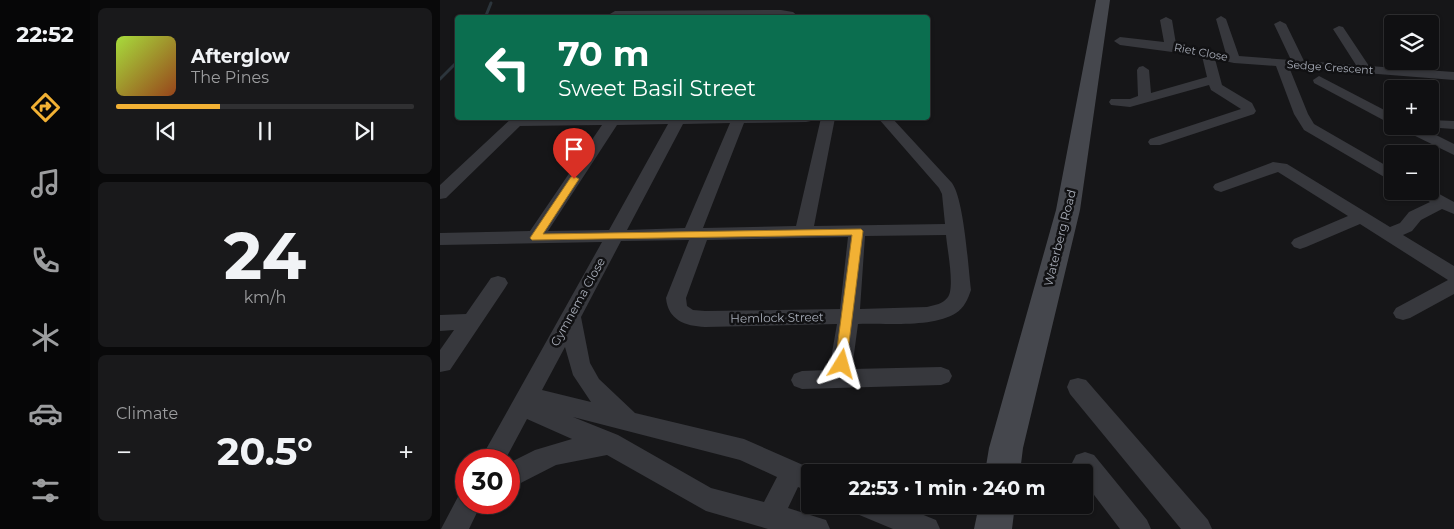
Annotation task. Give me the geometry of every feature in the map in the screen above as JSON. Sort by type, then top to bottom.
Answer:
[{"type":"street","points":[[615,15],[628,0]]},
{"type":"street","points":[[734,15],[742,0]]},
{"type":"street","name":"Waterberg Road","points":[[1003,464],[1008,439],[1068,210],[1082,134],[1099,18],[1104,0]]},
{"type":"street","points":[[734,15],[785,13],[789,15]]},
{"type":"street","points":[[1221,19],[1234,59]]},
{"type":"street","points":[[1166,20],[1170,46]]},
{"type":"street","points":[[1280,24],[1299,64]]},
{"type":"street","points":[[1340,29],[1365,69]]},
{"type":"street","name":"Riet Close","points":[[1120,41],[1170,46],[1234,59],[1281,62]]},
{"type":"street","points":[[1155,142],[1249,111],[1247,106],[1216,87],[1208,55]]},
{"type":"street","name":"Sedge Crescent","points":[[1384,170],[1309,127],[1301,114],[1281,62],[1454,76]]},
{"type":"street","points":[[1143,70],[1145,99]]},
{"type":"street","points":[[1428,70],[1431,74]]},
{"type":"street","points":[[1116,102],[1130,103],[1215,79]]},
{"type":"street","points":[[1319,80],[1384,115]]},
{"type":"street","points":[[440,194],[518,120],[613,120]]},
{"type":"street","points":[[536,238],[613,120]]},
{"type":"street","name":"Gymnema Close","points":[[498,449],[677,120]]},
{"type":"street","name":"Hemlock Street","points":[[740,120],[696,234],[676,298],[680,313],[687,317],[718,319],[932,314],[949,308],[959,298],[961,290],[949,190],[887,120]]},
{"type":"street","points":[[804,232],[828,120]]},
{"type":"street","points":[[1439,124],[1454,125]]},
{"type":"street","points":[[1424,135],[1454,150]]},
{"type":"street","points":[[1221,187],[1273,167],[1281,167],[1454,275]]},
{"type":"street","points":[[1390,234],[1406,227],[1415,216],[1448,206]]},
{"type":"street","points":[[1300,243],[1362,217]]},
{"type":"street","points":[[440,239],[955,229]]},
{"type":"street","points":[[839,380],[849,316],[858,231]]},
{"type":"street","points":[[442,364],[498,283]]},
{"type":"street","points":[[1403,313],[1454,285]]},
{"type":"street","points":[[570,315],[575,350],[581,372],[591,387],[630,423]]},
{"type":"street","points":[[440,322],[472,321]]},
{"type":"street","points":[[802,380],[941,376]]},
{"type":"street","points":[[1078,387],[1198,529]]},
{"type":"street","points":[[524,402],[630,423],[744,450],[801,477],[770,518]]},
{"type":"street","points":[[524,402],[608,443],[706,500],[816,529]]},
{"type":"street","points":[[520,471],[538,460],[558,452],[576,447],[608,443]]},
{"type":"street","points":[[1085,463],[1137,529]]},
{"type":"street","points":[[888,514],[926,529]]},
{"type":"street","points":[[993,529],[996,514]]},
{"type":"waterway","points":[[486,15],[491,3]]},
{"type":"waterway","points":[[440,79],[455,64]]},
{"type":"route","points":[[574,179],[536,238],[858,231],[842,364]]}]
